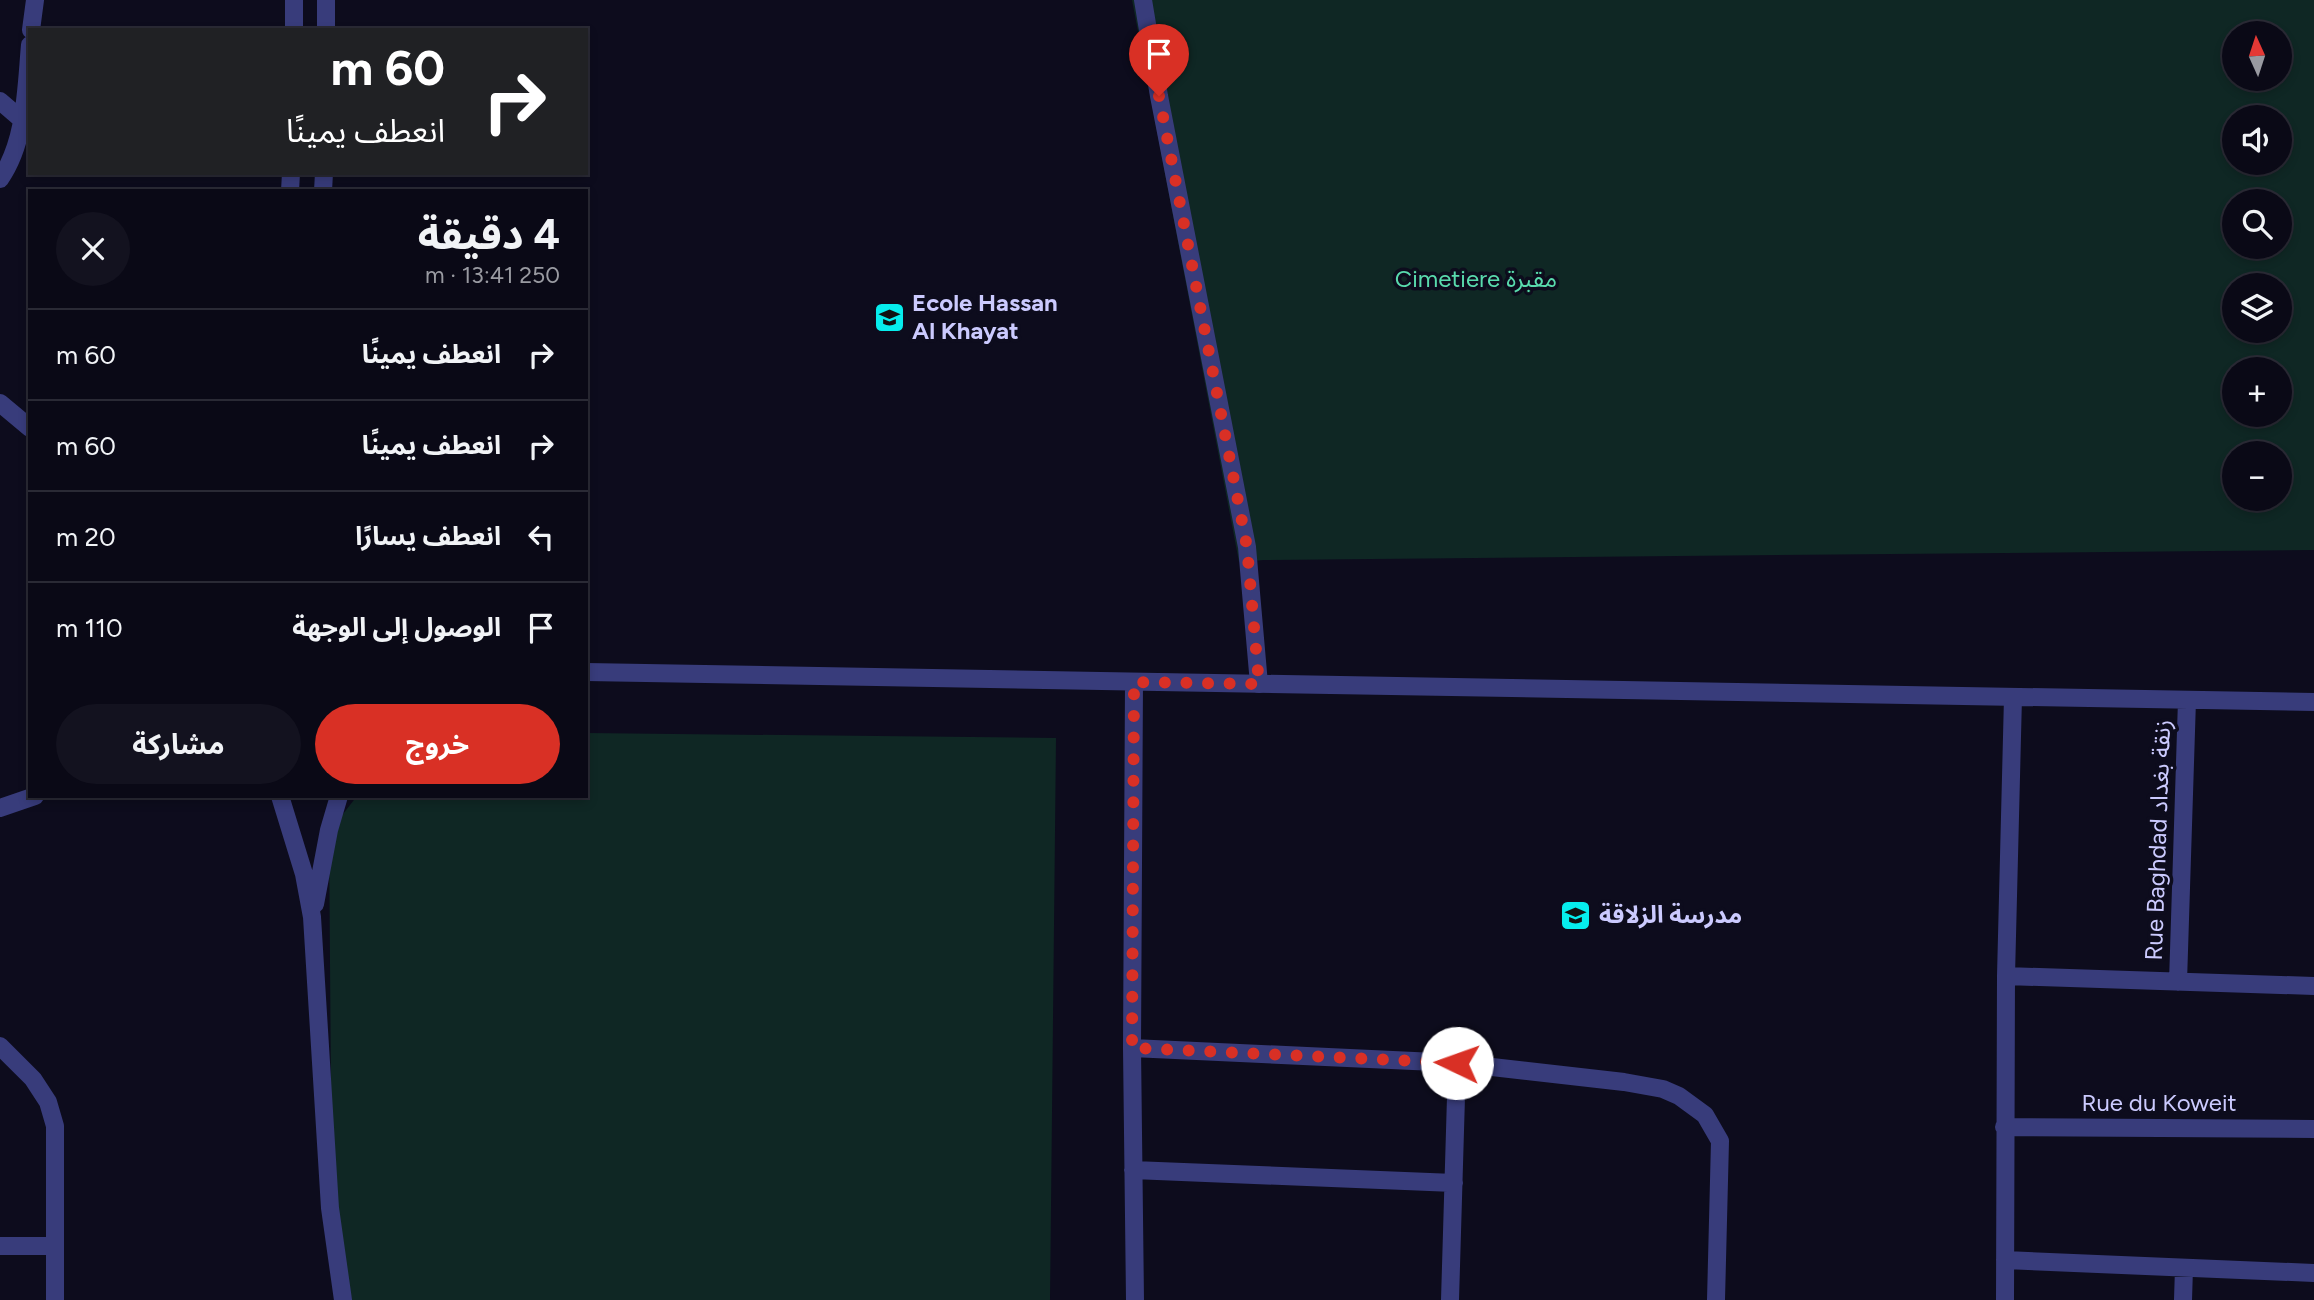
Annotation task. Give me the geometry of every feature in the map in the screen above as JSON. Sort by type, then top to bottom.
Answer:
[{"type":"street","points":[[31,28],[35,0]]},
{"type":"street","points":[[294,0],[294,28]]},
{"type":"street","points":[[326,0],[326,28]]},
{"type":"street","points":[[1143,0],[1159,96],[1247,547],[1259,684]]},
{"type":"street","points":[[0,180],[16,144],[22,119],[28,64]]},
{"type":"street","points":[[0,101],[22,119]]},
{"type":"street","points":[[0,403],[28,427]]},
{"type":"street","points":[[588,672],[2314,702]]},
{"type":"street","points":[[1134,682],[1132,1048],[1135,1300]]},
{"type":"street","points":[[2005,1300],[2004,1127],[2012,697]]},
{"type":"street","name":"Rue Baghdad زنقة بغداد","points":[[2178,982],[2188,700]]},
{"type":"street","points":[[0,808],[29,798]]},
{"type":"street","points":[[281,798],[301,864],[312,918],[329,1195],[343,1300]]},
{"type":"street","points":[[312,918],[319,874],[338,798]]},
{"type":"street","points":[[2006,976],[2314,986]]},
{"type":"street","points":[[0,1046],[33,1079],[48,1102],[55,1126],[55,1300]]},
{"type":"street","points":[[1132,1048],[1457,1063],[1663,1089],[1679,1096],[1705,1115],[1720,1141],[1716,1300]]},
{"type":"street","points":[[1450,1300],[1457,1063]]},
{"type":"street","name":"Rue du Koweit","points":[[2004,1127],[2314,1129]]},
{"type":"street","points":[[1133,1170],[1454,1182]]},
{"type":"street","points":[[0,1246],[55,1246]]},
{"type":"street","points":[[2005,1260],[2314,1273]]},
{"type":"street","points":[[2183,1300],[2184,1268]]},
{"type":"green space","name":"Cimetiere مقبرة","points":[[1132,0],[2314,0],[2314,550],[1239,562]]},
{"type":"green space","points":[[588,733],[1056,738],[1050,1300],[352,1300],[332,1222],[329,832],[355,798],[588,798]]},
{"type":"place","name":"Ecole Hassan Al Khayat","points":[[889,317]]},
{"type":"place","name":"مدرسة الزلاقة","points":[[1576,915]]},
{"type":"route","points":[[1159,96],[1247,547],[1259,684],[1134,682],[1132,1048],[1457,1063]]}]
